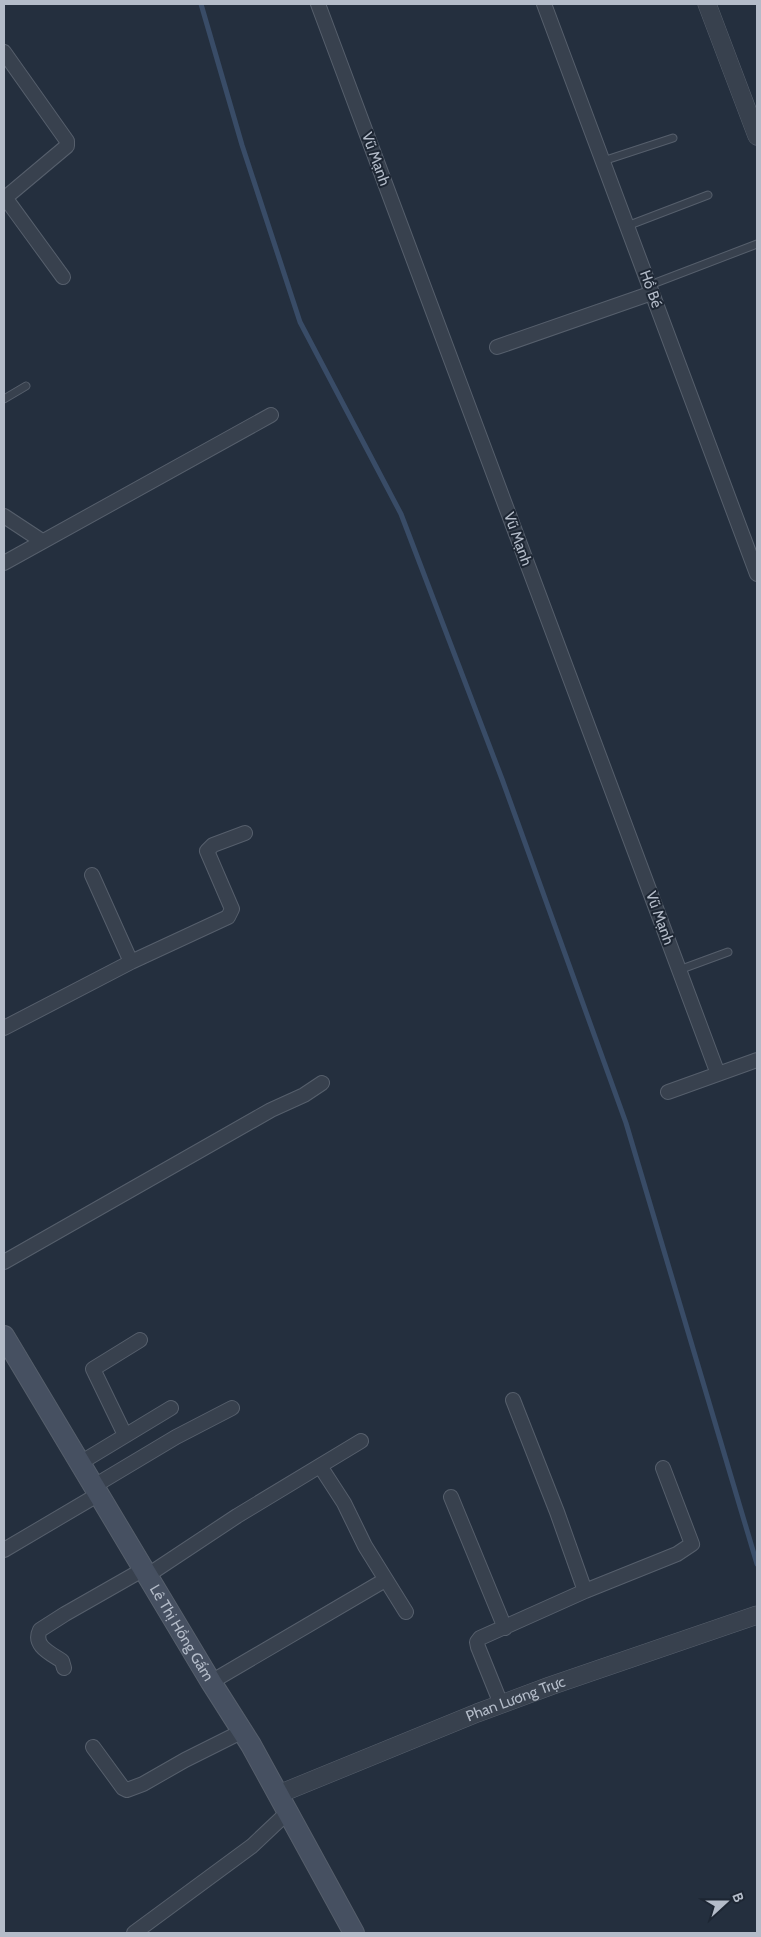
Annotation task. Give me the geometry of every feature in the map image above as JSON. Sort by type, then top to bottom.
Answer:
[{"type":"main road","name":"Lê Thị Hồng Gấm","points":[[4,1336],[211,1682],[243,1731],[354,1933]]},
{"type":"street","name":"Vũ Mạnh","points":[[319,4],[718,1074]]},
{"type":"street","name":"Hồ Bé","points":[[544,4],[757,574]]},
{"type":"street","points":[[707,4],[757,136]]},
{"type":"street","points":[[4,52],[66,137],[67,146],[4,197],[63,277]]},
{"type":"street","points":[[497,347],[651,289]]},
{"type":"street","points":[[4,563],[271,415]]},
{"type":"street","points":[[4,516],[42,541]]},
{"type":"street","points":[[4,1028],[131,962],[228,917],[232,909],[207,851],[214,845],[245,833]]},
{"type":"street","points":[[92,876],[131,962]]},
{"type":"street","points":[[668,1092],[757,1060]]},
{"type":"street","points":[[4,1262],[272,1110],[304,1095],[322,1083]]},
{"type":"street","points":[[125,1436],[93,1369],[140,1340]]},
{"type":"street","points":[[512,1400],[557,1512],[585,1591]]},
{"type":"street","points":[[80,1463],[171,1408]]},
{"type":"street","points":[[4,1550],[176,1437],[232,1408]]},
{"type":"street","points":[[64,1668],[62,1662],[45,1650],[39,1643],[38,1634],[40,1630],[65,1614],[146,1572],[361,1441]]},
{"type":"street","points":[[320,1466],[344,1503],[360,1537],[406,1612]]},
{"type":"street","points":[[501,1704],[477,1642],[480,1638],[585,1591],[677,1554],[692,1544],[663,1468]]},
{"type":"street","points":[[451,1497],[505,1628]]},
{"type":"street","points":[[211,1682],[385,1580]]},
{"type":"street","name":"Phan Lương Trực","points":[[279,1794],[501,1704],[757,1615]]},
{"type":"street","points":[[93,1747],[123,1788],[128,1790],[243,1731]]},
{"type":"street","points":[[134,1933],[252,1846],[288,1812]]},
{"type":"lane","points":[[603,161],[673,138]]},
{"type":"lane","points":[[628,226],[708,195]]},
{"type":"lane","points":[[651,289],[757,244]]},
{"type":"lane","points":[[4,399],[26,386]]},
{"type":"lane","points":[[679,970],[728,952]]},
{"type":"waterway","points":[[201,4],[242,145],[300,322],[401,514],[502,779],[626,1123],[757,1564]]}]
